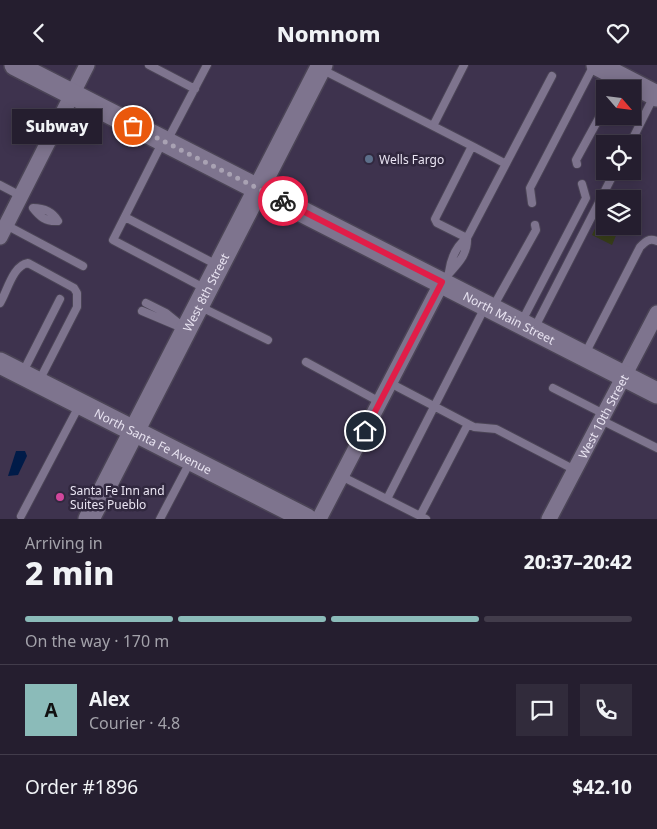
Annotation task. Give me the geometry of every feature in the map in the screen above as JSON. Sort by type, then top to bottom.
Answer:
[{"type":"street","name":"North Main Street","points":[[15,65],[259,189],[446,277],[489,306],[527,327],[657,393]]},
{"type":"street","points":[[3,231],[86,65]]},
{"type":"street","points":[[596,65],[620,80],[656,95]]},
{"type":"street","name":"West 8th Street","points":[[89,519],[321,67]]},
{"type":"street","points":[[319,519],[446,277]]},
{"type":"street","name":"West 10th Street","points":[[550,519],[657,313]]},
{"type":"street","name":"North Santa Fe Avenue","points":[[0,363],[307,519]]},
{"type":"lane","points":[[149,65],[195,89]]},
{"type":"lane","points":[[207,65],[113,241],[268,340]]},
{"type":"lane","points":[[433,125],[464,65]]},
{"type":"lane","points":[[532,203],[530,188],[596,65]]},
{"type":"lane","points":[[321,67],[506,164]]},
{"type":"lane","points":[[446,277],[458,266],[468,247],[468,237],[552,76]]},
{"type":"lane","points":[[635,135],[656,95]]},
{"type":"lane","points":[[577,164],[576,160],[596,123]]},
{"type":"lane","points":[[468,237],[437,223],[436,219],[472,146]]},
{"type":"lane","points":[[527,327],[610,180]]},
{"type":"lane","points":[[527,327],[586,198],[582,183]]},
{"type":"lane","points":[[0,185],[33,208]]},
{"type":"lane","points":[[125,217],[220,266]]},
{"type":"lane","points":[[387,499],[434,406],[489,306],[536,230],[536,225]]},
{"type":"lane","points":[[3,231],[83,266]]},
{"type":"lane","points":[[584,357],[640,247],[646,241],[652,239],[657,241]]},
{"type":"lane","points":[[0,303],[18,268],[28,263],[74,288],[77,293],[77,307],[30,378]]},
{"type":"lane","points":[[30,378],[60,299]]},
{"type":"lane","points":[[146,303],[166,313],[187,330]]},
{"type":"lane","points":[[142,311],[187,330]]},
{"type":"lane","points":[[306,363],[380,402]]},
{"type":"lane","points":[[390,383],[474,427],[496,429],[575,470]]},
{"type":"lane","points":[[553,388],[657,448]]},
{"type":"lane","points":[[21,516],[80,404]]},
{"type":"lane","points":[[342,476],[423,517],[468,424]]},
{"type":"lane","points":[[160,519],[191,461]]},
{"type":"shaded area","points":[[0,65],[657,65],[657,519],[0,519]]},
{"type":"green space","points":[[596,227],[596,235],[616,235],[612,245],[592,235]]},
{"type":"water","points":[[16,451],[25,451],[27,456],[18,475],[8,476]]},
{"type":"way so far","points":[[133,126],[283,201]]},
{"type":"place","name":"Subway","points":[[133,126]]},
{"type":"place","name":"Wells Fargo","points":[[369,159]]},
{"type":"place","name":"Santa Fe Inn and Suites Pueblo","points":[[60,497]]},
{"type":"route","points":[[283,201],[442,282],[365,431]]}]
